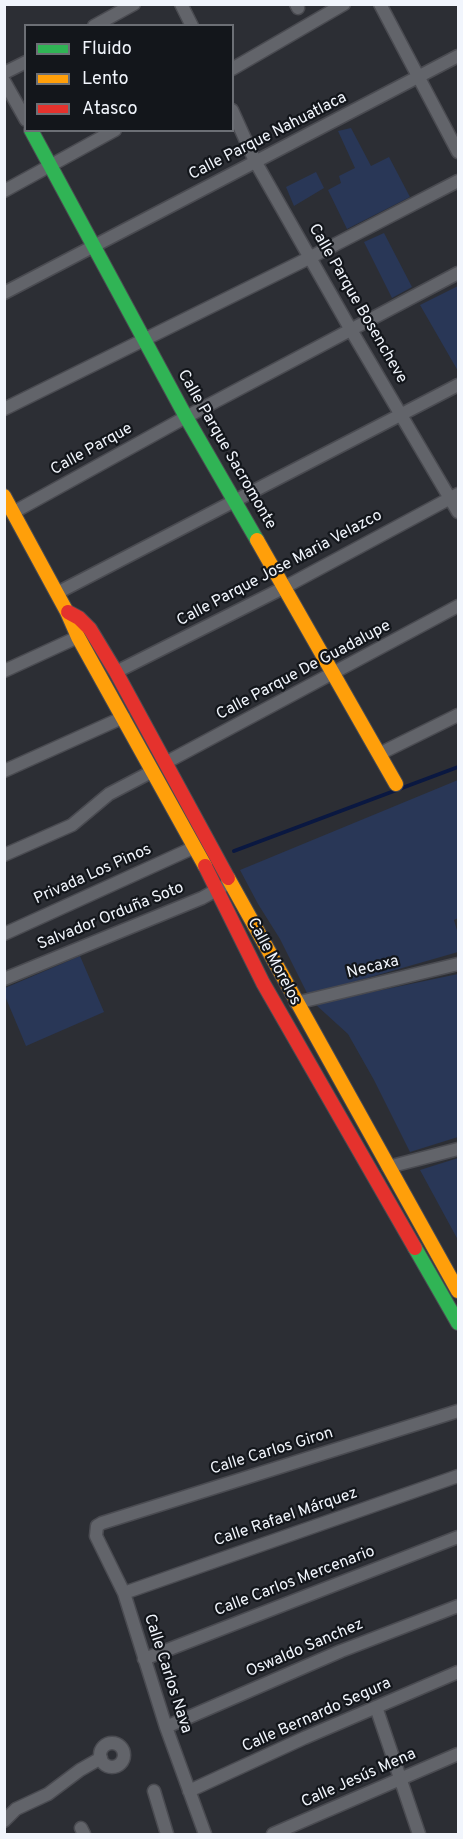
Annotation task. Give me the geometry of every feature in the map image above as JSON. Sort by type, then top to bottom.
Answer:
[{"type":"main road","name":"Calle Parque Sacromonte","points":[[32,132],[186,417],[396,784]]},
{"type":"main road","name":"Calle Morelos","points":[[4,496],[67,612],[78,637],[195,847],[223,886],[296,1003],[459,1291]]},
{"type":"main road","name":"Calle Morelos","points":[[67,612],[79,618],[90,629],[116,672],[165,763],[223,886],[263,983],[459,1323]]},
{"type":"street","points":[[98,24],[134,4]]},
{"type":"street","points":[[181,4],[191,24]]},
{"type":"street","points":[[234,68],[344,4]]},
{"type":"street","points":[[380,4],[459,152]]},
{"type":"street","name":"Calle Parque Nahuatlaca","points":[[4,293],[459,56]]},
{"type":"street","points":[[4,73],[24,63]]},
{"type":"street","points":[[4,81],[24,116]]},
{"type":"street","name":"Calle Parque Bosencheve","points":[[234,114],[255,161],[401,414],[455,496],[459,512]]},
{"type":"street","points":[[4,191],[111,132]]},
{"type":"street","points":[[4,409],[459,181]]},
{"type":"street","name":"Calle Parque","points":[[14,512],[186,417],[459,273]]},
{"type":"street","points":[[57,593],[459,385]]},
{"type":"street","name":"Calle Parque Jose Maria Velazco","points":[[116,672],[285,587],[455,496]]},
{"type":"street","name":"Calle Parque De Guadalupe","points":[[165,763],[459,606]]},
{"type":"street","points":[[4,671],[78,637]]},
{"type":"street","points":[[379,754],[459,715]]},
{"type":"street","points":[[4,771],[124,717]]},
{"type":"street","points":[[4,855],[72,825],[109,794],[153,771]]},
{"type":"street","name":"Privada Los Pinos","points":[[4,934],[195,847]]},
{"type":"street","name":"Salvador Orduña Soto","points":[[4,979],[202,898],[223,886]]},
{"type":"street","name":"Necaxa","points":[[296,1003],[459,964]]},
{"type":"street","points":[[388,1167],[459,1149]]},
{"type":"street","name":"Calle Carlos Giron","points":[[97,1526],[459,1412]]},
{"type":"street","name":"Calle Rafael Márquez","points":[[124,1593],[459,1476]]},
{"type":"street","name":"Calle Carlos Nava","points":[[97,1526],[96,1536],[124,1593],[166,1727],[205,1834]]},
{"type":"street","name":"Calle Carlos Mercenario","points":[[144,1659],[459,1537]]},
{"type":"street","name":"Oswaldo Sanchez","points":[[166,1727],[341,1651],[459,1606]]},
{"type":"street","name":"Calle Bernardo Segura","points":[[189,1791],[459,1672]]},
{"type":"street","points":[[376,1707],[419,1834]]},
{"type":"street","name":"Calle Jesús Mena","points":[[273,1834],[459,1754]]},
{"type":"street","points":[[4,1821],[16,1809],[48,1794],[101,1758]]},
{"type":"street","points":[[154,1791],[167,1834]]},
{"type":"shaded area","points":[[351,128],[371,166],[389,157],[410,197],[347,229],[328,190],[341,183],[339,176],[355,168],[338,131]]},
{"type":"shaded area","points":[[316,172],[324,188],[294,206],[286,187]]},
{"type":"shaded area","points":[[384,233],[412,287],[392,298],[364,242]]},
{"type":"shaded area","points":[[458,286],[458,371],[420,305]]},
{"type":"shaded area","points":[[458,780],[458,918],[454,920],[458,934],[458,952],[308,995],[280,939],[240,870]]},
{"type":"shaded area","points":[[80,956],[104,1012],[26,1046],[5,996],[5,988]]},
{"type":"shaded area","points":[[458,974],[458,1137],[410,1152],[348,1034],[315,1004]]},
{"type":"shaded area","points":[[458,1158],[458,1240],[420,1170]]},
{"type":"waterway","points":[[234,851],[458,767]]},
{"type":"traffic: fast","points":[[32,132],[186,417],[257,540]]},
{"type":"traffic: fast","points":[[415,1248],[458,1323]]},
{"type":"traffic: slow","points":[[4,496],[67,612],[78,637],[205,866]]},
{"type":"traffic: slow","points":[[257,540],[396,784]]},
{"type":"traffic: slow","points":[[228,878],[458,1291]]},
{"type":"traffic: jam","points":[[68,612],[79,618],[90,629],[116,672],[228,878]]},
{"type":"traffic: jam","points":[[205,866],[263,983],[415,1248]]}]
